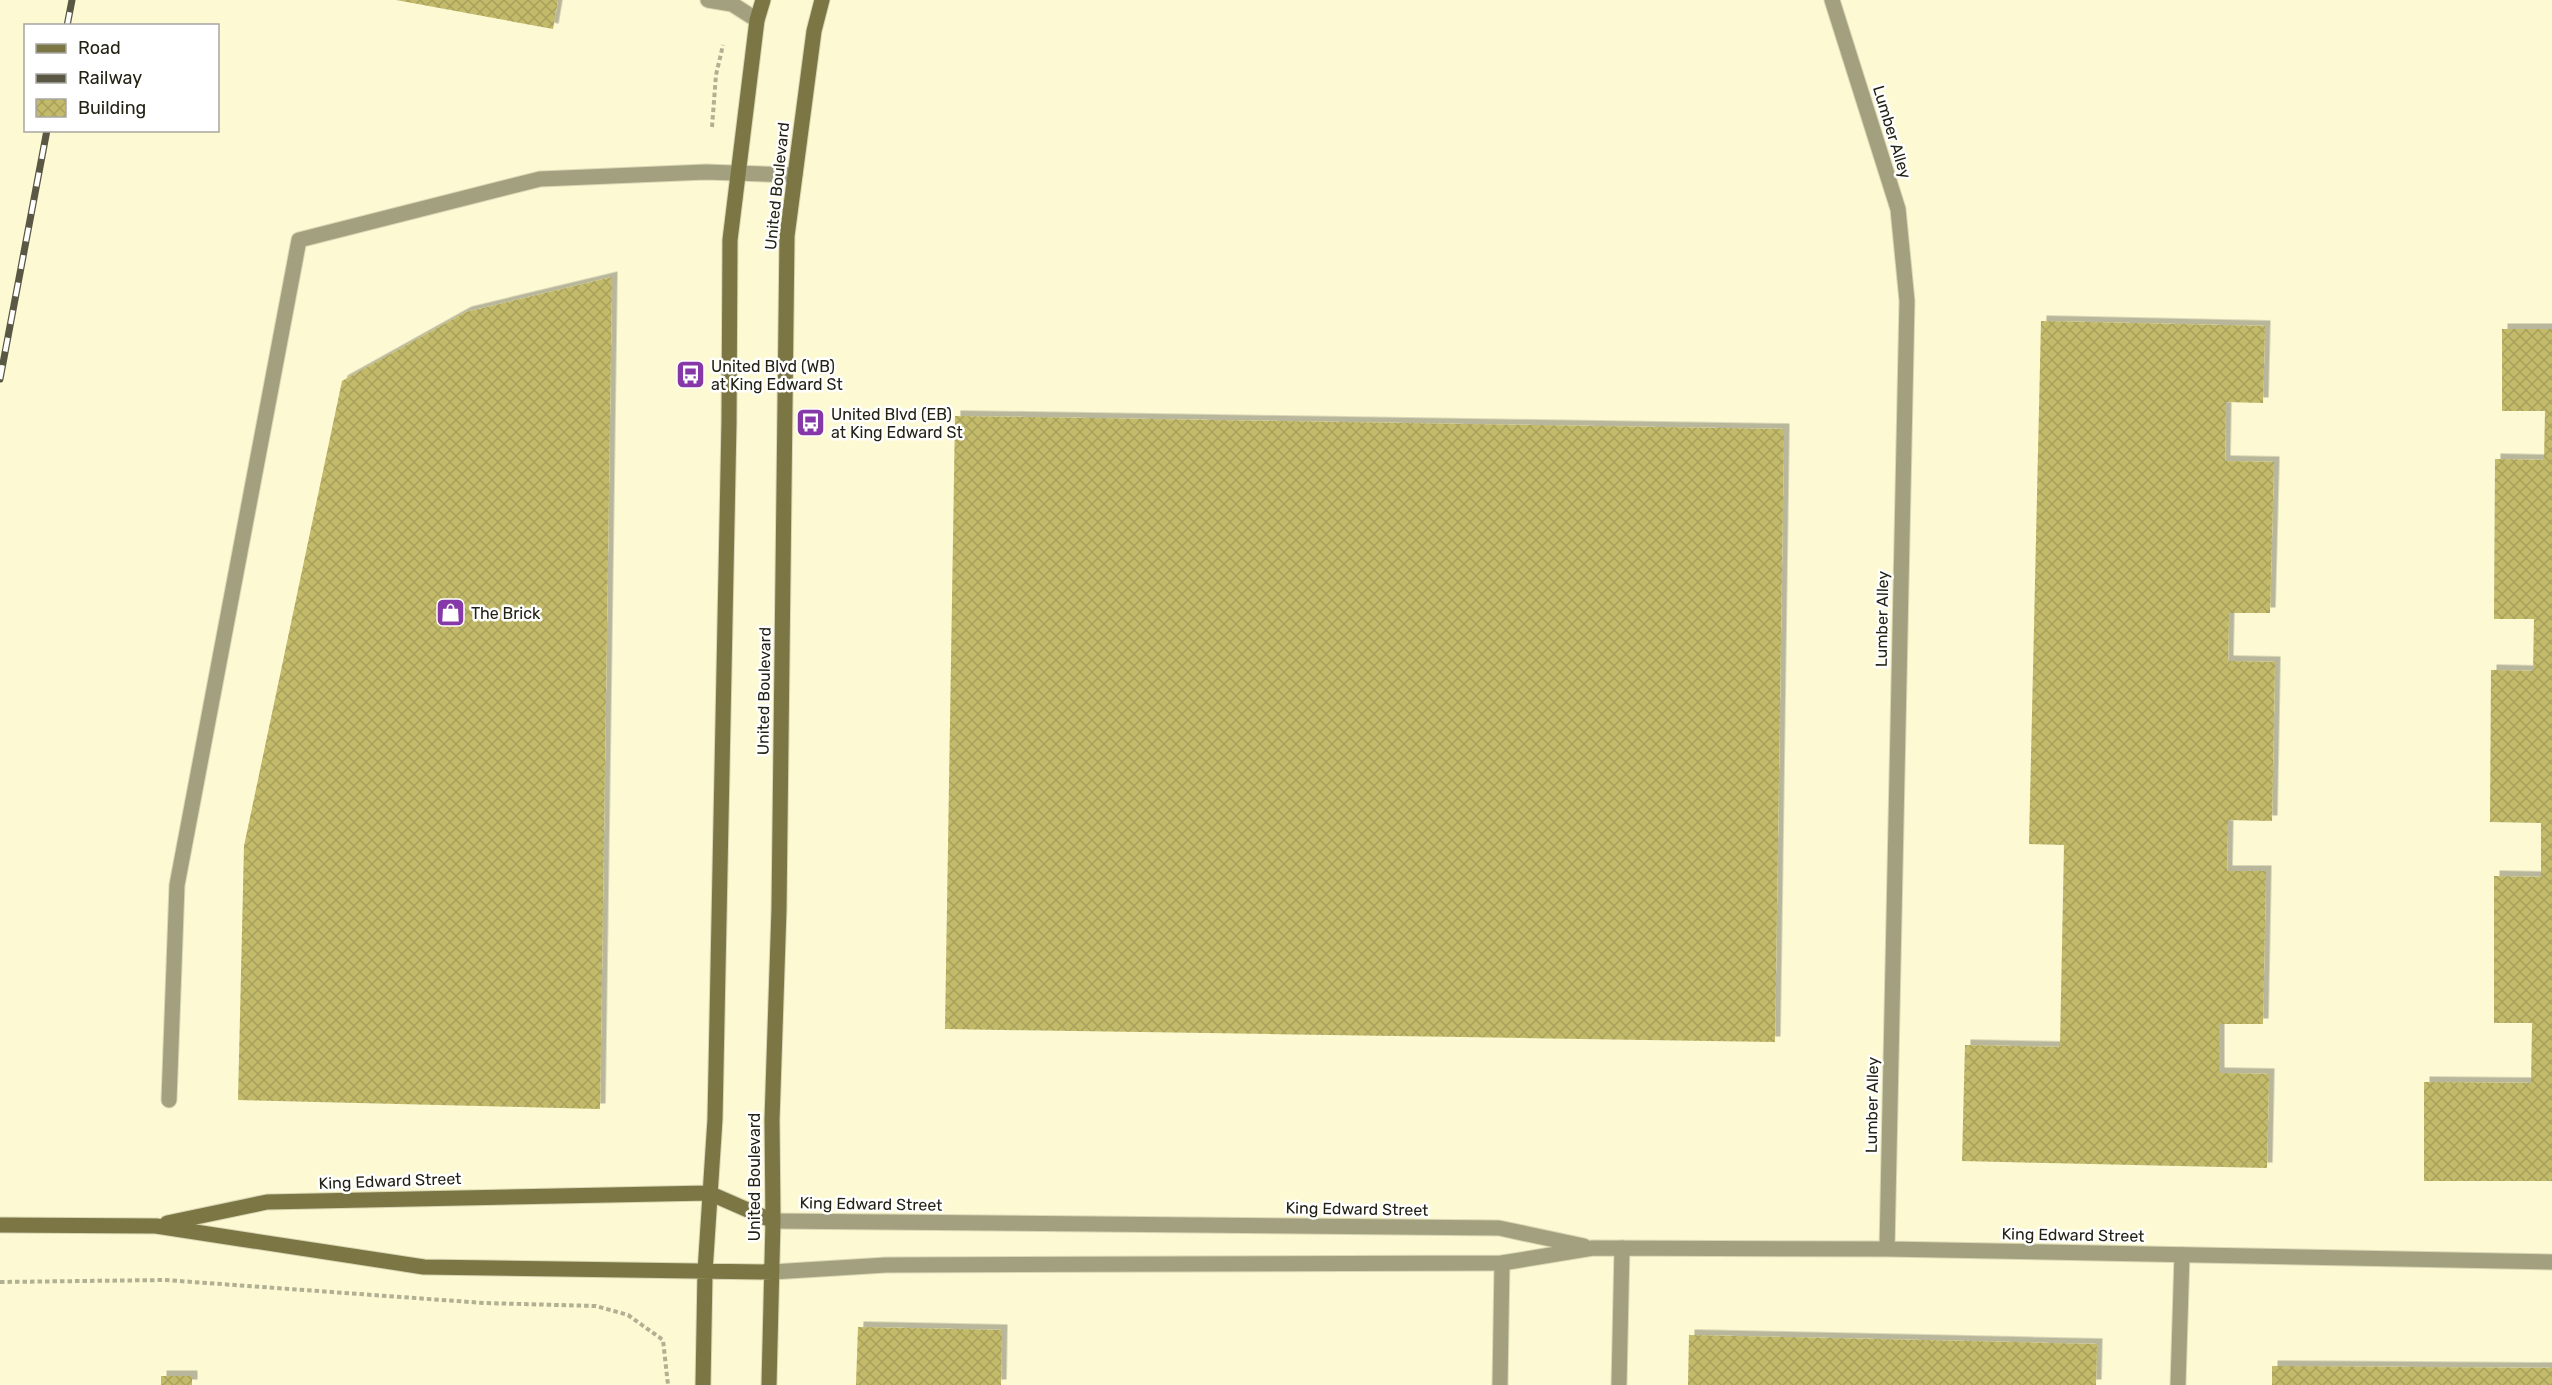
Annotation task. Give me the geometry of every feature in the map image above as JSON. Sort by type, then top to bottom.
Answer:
[{"type":"main road","points":[[704,1385],[705,1272],[715,1119],[729,422],[730,240],[757,20],[763,0]]},
{"type":"main road","name":"United Boulevard","points":[[769,1385],[773,1221],[772,1120],[779,909],[787,236],[814,31],[822,0]]},
{"type":"main road","name":"King Edward Street","points":[[156,1226],[267,1202],[709,1193],[773,1221]]},
{"type":"main road","name":"King Edward Street","points":[[0,1225],[156,1226],[424,1267],[772,1272]]},
{"type":"street","points":[[708,0],[732,4],[757,20]]},
{"type":"street","name":"Lumber Alley","points":[[1832,0],[1898,209],[1907,301],[1887,1249]]},
{"type":"street","points":[[169,1100],[177,885],[299,240],[540,179],[739,172],[795,175]]},
{"type":"street","name":"King Edward Street","points":[[773,1221],[1499,1228],[1593,1248]]},
{"type":"street","name":"King Edward Street","points":[[772,1272],[898,1265],[1502,1263],[1593,1248],[1887,1249],[2552,1262]]},
{"type":"street","points":[[1619,1385],[1622,1248]]},
{"type":"street","points":[[2178,1385],[2182,1255]]},
{"type":"street","points":[[1500,1385],[1502,1263]]},
{"type":"path","points":[[712,127],[716,75]]},
{"type":"path","points":[[0,1282],[165,1280],[484,1303],[596,1306],[628,1315],[663,1340],[668,1385]]},
{"type":"building","points":[[396,0],[558,0],[553,29]]},
{"type":"building","name":"The Brick","points":[[612,277],[600,1109],[238,1100],[244,846],[342,381],[466,312]]},
{"type":"building","points":[[2041,321],[2265,326],[2263,403],[2226,402],[2225,461],[2274,462],[2270,613],[2229,613],[2228,661],[2275,662],[2272,821],[2228,820],[2227,871],[2266,871],[2263,1024],[2219,1024],[2219,1073],[2269,1074],[2267,1168],[1962,1161],[1965,1045],[2060,1047],[2064,845],[2029,844]]},
{"type":"building","points":[[2502,329],[2552,329],[2552,1181],[2424,1181],[2424,1082],[2531,1083],[2532,1023],[2494,1023],[2494,876],[2541,877],[2541,823],[2490,822],[2491,670],[2533,671],[2534,619],[2494,619],[2495,459],[2544,460],[2545,411],[2502,411]]},
{"type":"building","points":[[955,416],[1784,429],[1775,1042],[945,1029]]},
{"type":"building","points":[[858,1327],[1002,1330],[1001,1385],[856,1385]]},
{"type":"building","points":[[1689,1335],[2097,1344],[2096,1385],[1688,1385]]},
{"type":"building","points":[[2272,1366],[2552,1368],[2552,1385],[2272,1385]]},
{"type":"building","points":[[161,1376],[192,1376],[192,1385],[161,1385]]},
{"type":"railway","points":[[67,24],[72,0]]},
{"type":"railway","points":[[0,379],[47,132]]},
{"type":"place","name":"United Blvd (WB) at King Edward St","points":[[690,375]]},
{"type":"place","name":"United Blvd (EB) at King Edward St","points":[[810,423]]},
{"type":"place","name":"The Brick","points":[[450,613]]}]
